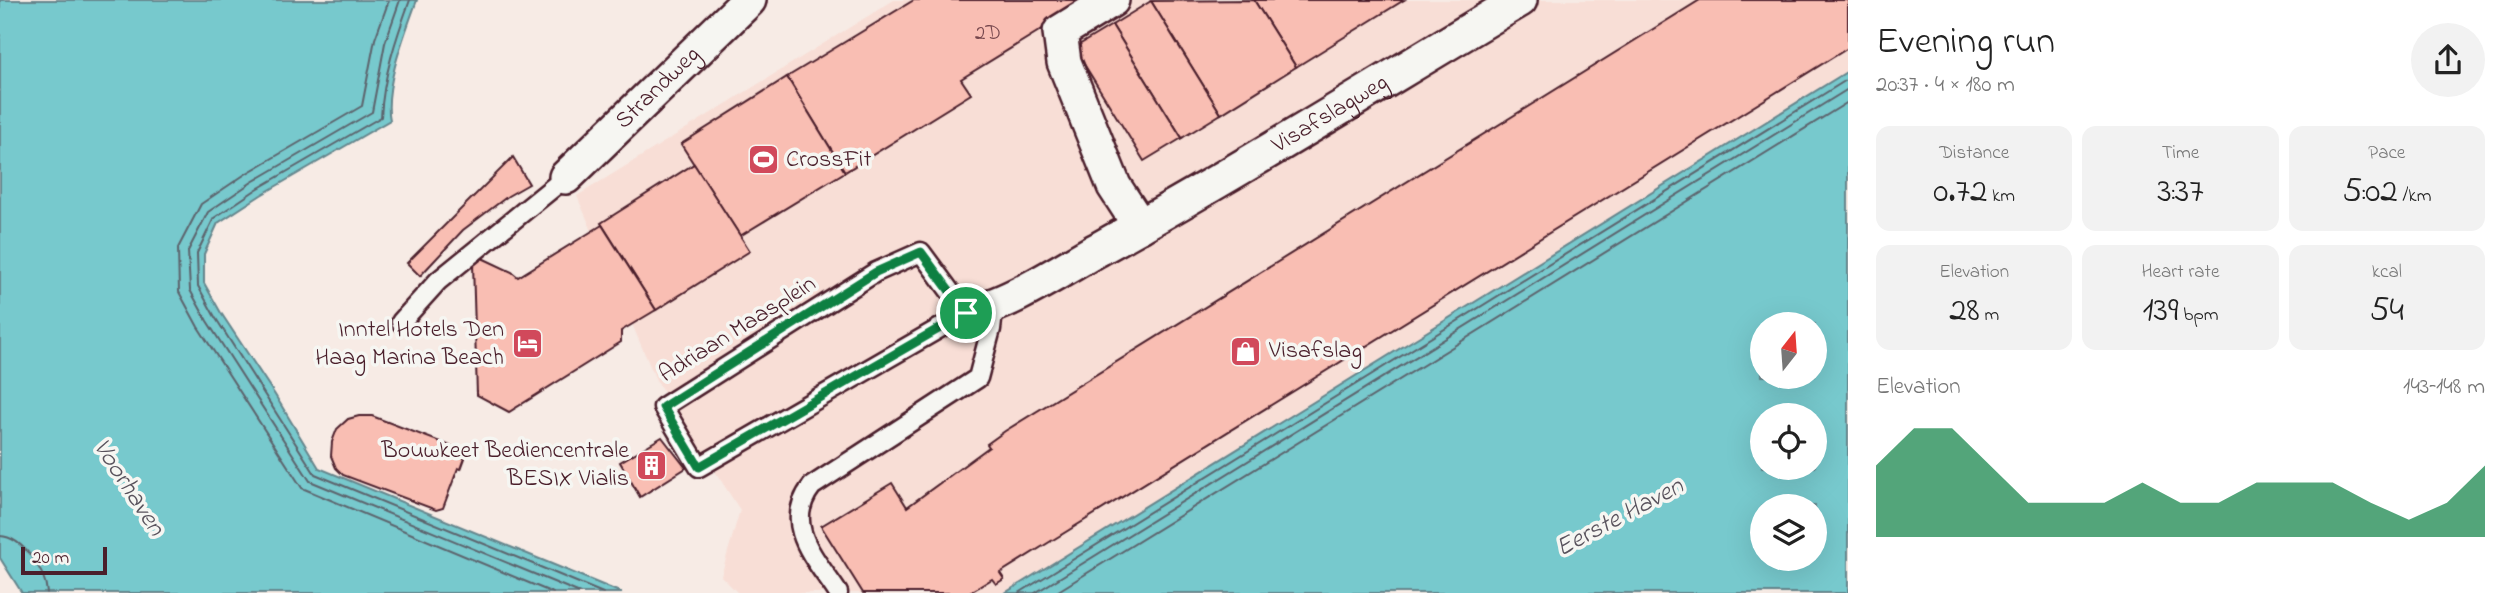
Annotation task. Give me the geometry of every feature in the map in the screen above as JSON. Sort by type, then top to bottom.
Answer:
[{"type":"street","name":"Strandweg","points":[[566,177],[749,0]]},
{"type":"street","points":[[1112,0],[1060,32],[1064,62],[1114,186],[1140,226]]},
{"type":"street","name":"Visafslagweg","points":[[980,308],[1017,294],[1140,226],[1520,0]]},
{"type":"lane","points":[[401,322],[438,281],[566,177]]},
{"type":"lane","name":"Adriaan Maasplein","points":[[921,252],[980,308],[699,467],[663,407],[876,272],[921,252]]},
{"type":"lane","points":[[838,593],[800,529],[798,514],[802,498],[812,486],[978,378],[992,329],[980,308]]},
{"type":"shaded area","points":[[894,0],[1848,0],[1848,71],[1005,593],[738,593],[721,576],[740,510],[656,380],[577,196]]},
{"type":"water","name":"Voorhaven","points":[[0,0],[417,0],[393,76],[390,120],[218,223],[204,254],[204,283],[319,468],[622,593],[22,593],[0,558]]},
{"type":"water","name":"Eerste Haven","points":[[1848,71],[1848,593],[1005,593]]},
{"type":"building","points":[[914,0],[1081,0],[1083,4],[961,79],[971,94],[845,172],[787,77]]},
{"type":"building","points":[[1254,0],[1404,0],[1296,67]]},
{"type":"building","points":[[1254,0],[1296,67],[1221,114],[1151,1]]},
{"type":"building","name":"Visafslag","points":[[1700,0],[1848,0],[1848,48],[1000,573],[1004,579],[996,584],[992,579],[969,593],[863,593],[821,526],[892,483],[907,507],[989,447],[987,444],[1005,431]]},
{"type":"building","points":[[1151,1],[1221,114],[1182,138],[1112,25]]},
{"type":"building","points":[[1112,25],[1182,138],[1144,161],[1074,48]]},
{"type":"building","points":[[787,77],[845,172],[740,236],[681,144]]},
{"type":"building","points":[[513,157],[529,184],[508,196],[463,230],[420,276],[407,263]]},
{"type":"building","points":[[694,164],[750,251],[656,310],[601,223]]},
{"type":"building","points":[[602,225],[656,310],[621,331],[621,342],[509,412],[477,395],[473,264],[482,258],[518,277]]},
{"type":"building","points":[[372,416],[464,451],[462,457],[465,458],[461,469],[458,468],[443,508],[436,510],[343,475],[336,468],[331,456],[337,429],[348,419]]},
{"type":"building","name":"Bouwkeet Bediencentrale BESIX Vialis","points":[[662,437],[686,468],[640,497],[620,462]]},
{"type":"place","name":"CrossFit","points":[[763,160]]},
{"type":"place","name":"Inntel Hotels Den Haag Marina Beach","points":[[527,344]]},
{"type":"place","name":"Visafslag","points":[[1246,351]]},
{"type":"place","name":"Bouwkeet Bediencentrale BESIX Vialis","points":[[652,465]]},
{"type":"route","points":[[921,252],[966,313],[699,467],[663,407],[876,272],[921,252]]}]
